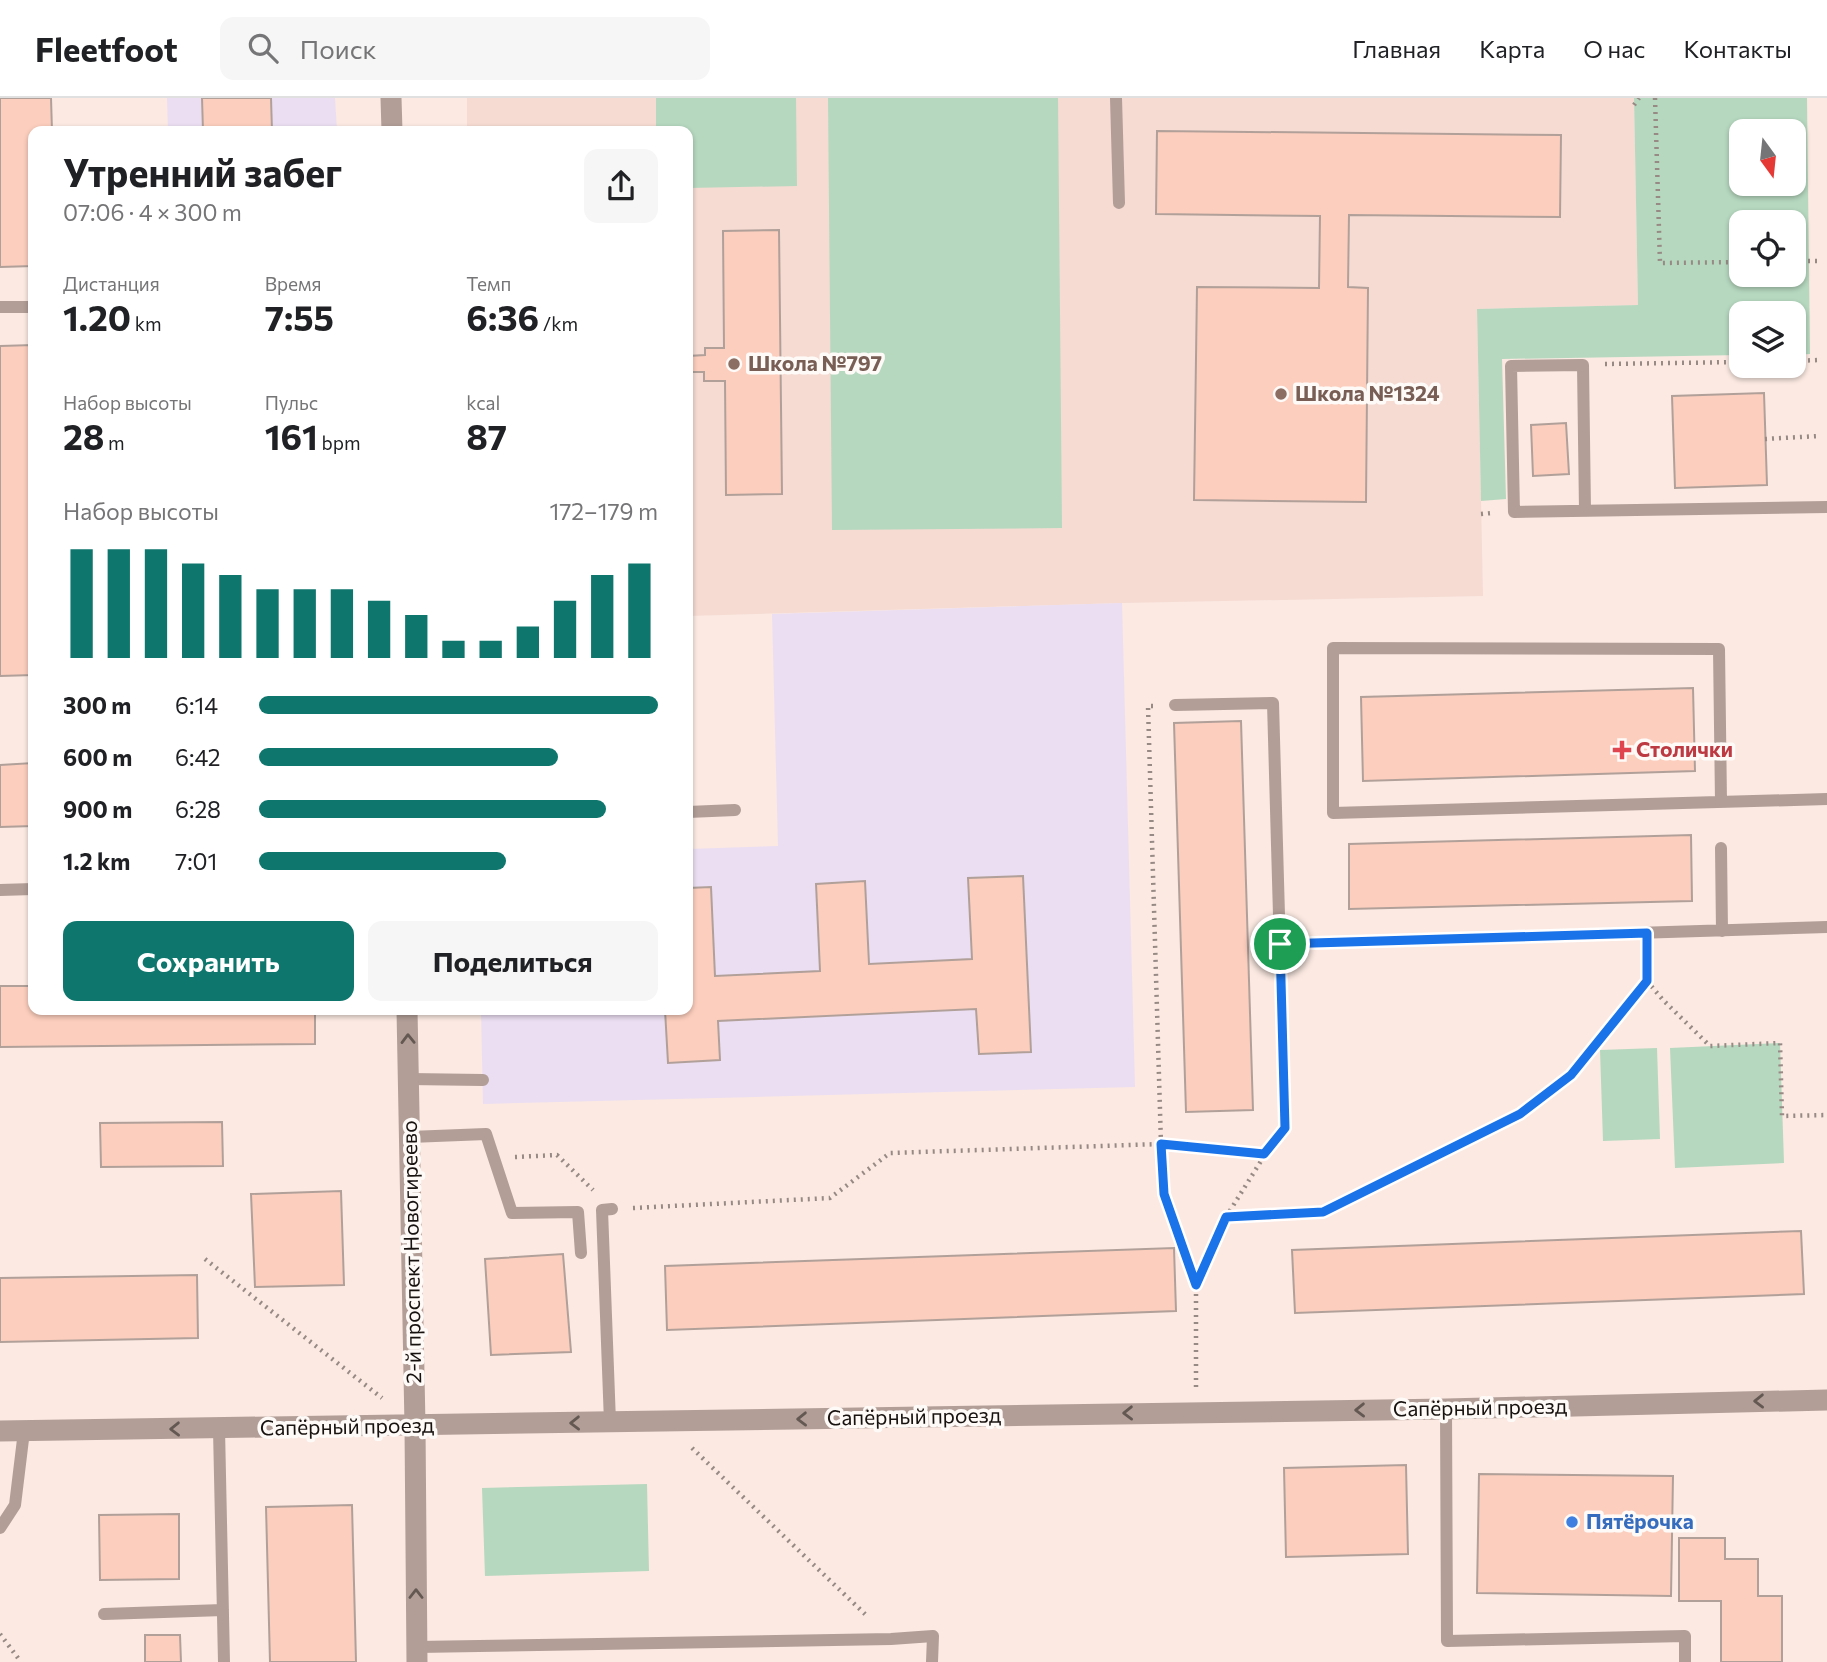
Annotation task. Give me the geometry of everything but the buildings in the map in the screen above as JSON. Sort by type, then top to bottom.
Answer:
[{"type":"street","points":[[391,98],[391,126]]},
{"type":"street","name":"2-й проспект Новогиреево","points":[[407,1015],[417,1654]]},
{"type":"street","name":"Сапёрный проезд","points":[[0,1431],[1446,1409],[1827,1400]]},
{"type":"lane","points":[[1116,98],[1119,203]]},
{"type":"lane","points":[[0,307],[28,307]]},
{"type":"lane","points":[[1585,511],[1583,365],[1511,366],[1514,512],[1585,511],[1827,507]]},
{"type":"lane","points":[[1721,802],[1719,649],[1333,648],[1334,813],[1827,799]]},
{"type":"lane","points":[[1175,705],[1273,703],[1285,1128]]},
{"type":"lane","points":[[693,812],[735,810]]},
{"type":"lane","points":[[1721,848],[1722,930]]},
{"type":"lane","points":[[0,890],[28,889]]},
{"type":"lane","points":[[1280,944],[1827,927]]},
{"type":"lane","points":[[409,1079],[482,1080]]},
{"type":"lane","points":[[410,1137],[486,1135],[512,1213],[578,1212],[580,1253]]},
{"type":"lane","points":[[610,1422],[602,1210],[611,1209]]},
{"type":"lane","points":[[1446,1409],[1447,1641],[1685,1636],[1685,1662]]},
{"type":"lane","points":[[219,1429],[224,1662]]},
{"type":"lane","points":[[0,1528],[15,1505],[24,1431]]},
{"type":"lane","points":[[104,1614],[223,1611]]},
{"type":"lane","points":[[417,1654],[933,1636],[932,1662]]},
{"type":"path","points":[[1634,105],[1639,98]]},
{"type":"path","points":[[1655,98],[1660,263],[1729,262]]},
{"type":"path","points":[[1806,261],[1817,261]]},
{"type":"path","points":[[1806,361],[1819,360]]},
{"type":"path","points":[[1583,365],[1729,362]]},
{"type":"path","points":[[1765,439],[1819,436]]},
{"type":"path","points":[[1175,705],[1148,706],[1161,1144],[1164,1194],[1196,1285],[1196,1398]]},
{"type":"path","points":[[1647,933],[1647,981],[1662,1000],[1710,1046],[1780,1044],[1782,1116],[1827,1115]]},
{"type":"path","points":[[1226,1217],[1323,1212],[1520,1114],[1571,1075],[1647,981]]},
{"type":"path","points":[[1196,1285],[1226,1217],[1264,1154],[1285,1128]]},
{"type":"path","points":[[493,1158],[558,1155],[611,1209],[830,1198],[890,1153],[1161,1144],[1264,1154]]},
{"type":"path","points":[[205,1259],[388,1403]]},
{"type":"path","points":[[663,1421],[891,1639]]},
{"type":"path","points":[[0,1634],[21,1662]]},
{"type":"shaded area","points":[[167,98],[335,98],[337,126],[168,126]]},
{"type":"shaded area","points":[[467,98],[1634,98],[1638,305],[1477,309],[1483,596],[693,616],[693,126],[467,126]]},
{"type":"shaded area","points":[[1122,603],[1135,1087],[483,1104],[481,1015],[693,1015],[693,849],[778,846],[772,614]]},
{"type":"green space","points":[[656,98],[796,98],[797,186],[693,188],[693,126],[656,126]]},
{"type":"green space","points":[[828,98],[1058,98],[1062,528],[832,530]]},
{"type":"green space","points":[[1634,98],[1807,98],[1810,354],[1806,354],[1806,301],[1729,301],[1729,355],[1502,359],[1506,499],[1481,501],[1477,309],[1638,305]]},
{"type":"green space","points":[[1780,1043],[1784,1163],[1675,1168],[1670,1048]]},
{"type":"green space","points":[[1657,1048],[1660,1139],[1603,1141],[1600,1050]]},
{"type":"green space","points":[[647,1484],[649,1571],[485,1576],[482,1488]]},
{"type":"place","name":"Школа №797","points":[[734,364]]},
{"type":"place","name":"Школа №1324","points":[[1281,394]]},
{"type":"place","name":"Столички","points":[[1622,750]]},
{"type":"place","name":"Пятёрочка","points":[[1572,1522]]},
{"type":"route","points":[[1647,933],[1647,981],[1571,1075],[1520,1114],[1323,1212],[1226,1217],[1196,1285],[1164,1194],[1161,1144],[1264,1154],[1285,1128],[1280,944],[1647,933]]}]
